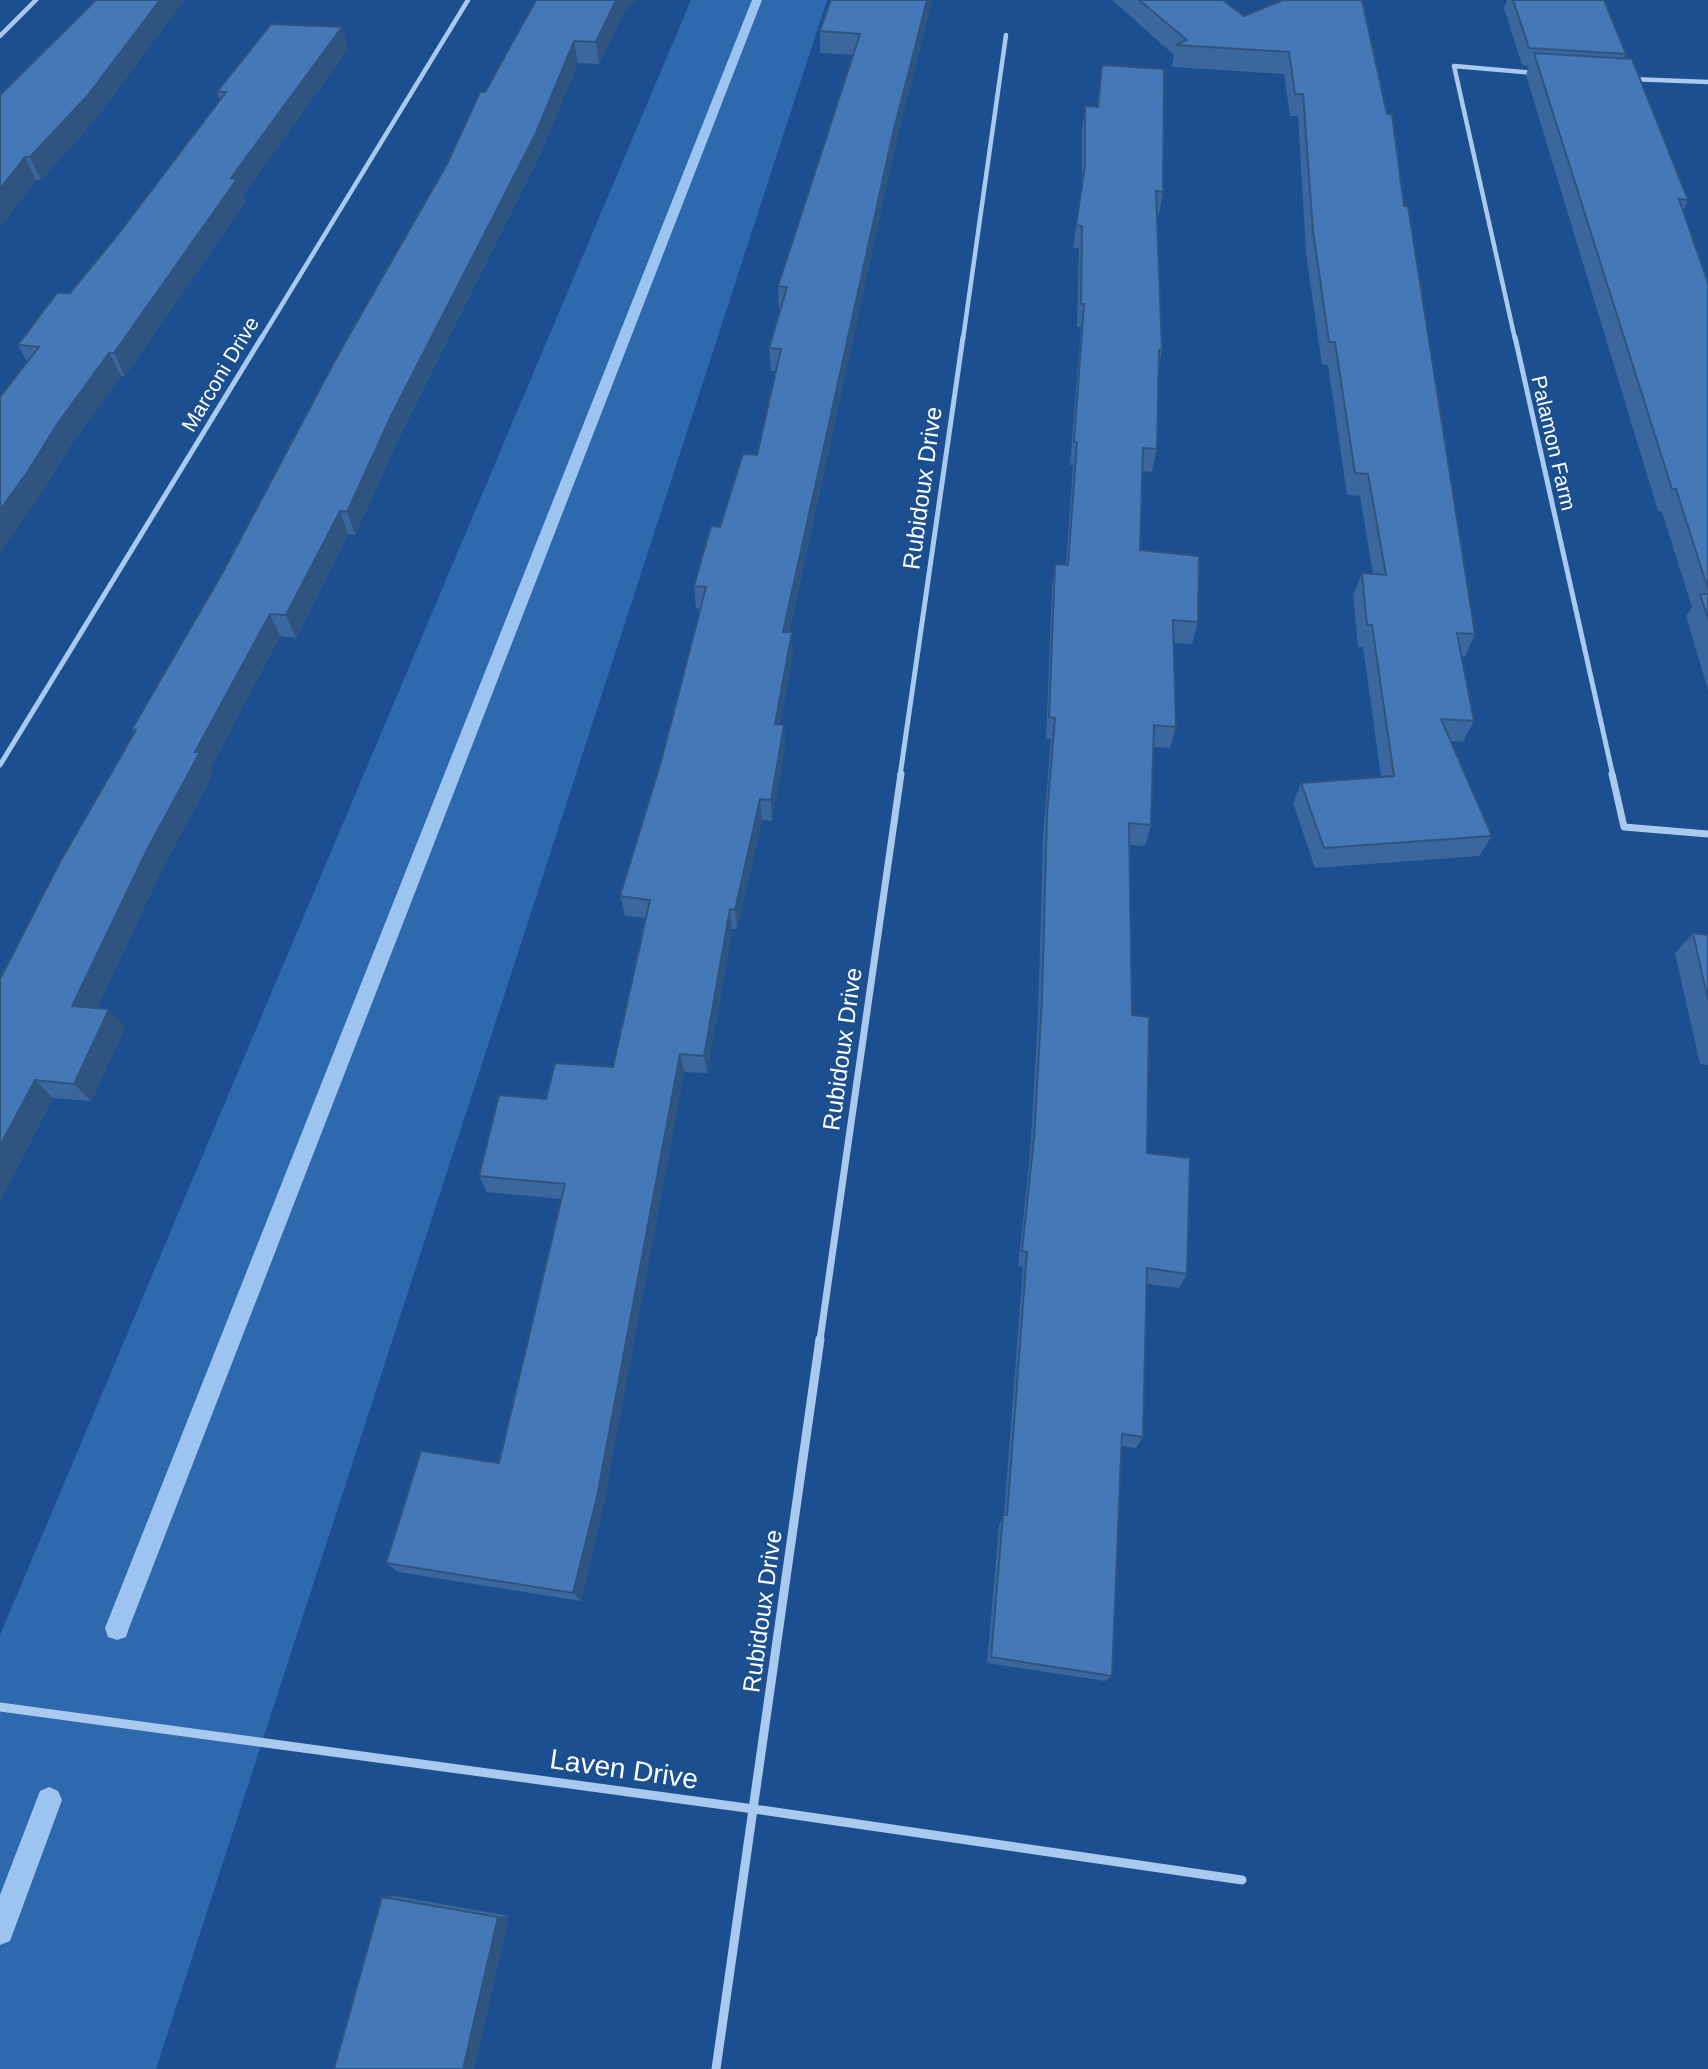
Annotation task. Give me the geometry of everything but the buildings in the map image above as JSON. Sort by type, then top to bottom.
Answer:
[{"type":"street","points":[[0,36],[36,0]]},
{"type":"street","name":"Marconi Drive","points":[[0,765],[468,0]]},
{"type":"street","name":"Rubidoux Drive","points":[[716,2069],[1006,35]]},
{"type":"street","name":"Palamon Farm","points":[[1546,74],[1454,66],[1624,827],[1708,834]]},
{"type":"street","points":[[1624,78],[1708,82]]},
{"type":"street","name":"Laven Drive","points":[[0,1707],[754,1809],[1242,1880]]},
{"type":"shaded area","points":[[691,0],[827,0],[156,2069],[0,2069],[0,1635]]},
{"type":"waterway","points":[[117,1628],[757,0]]},
{"type":"waterway","points":[[0,1931],[49,1800]]}]
